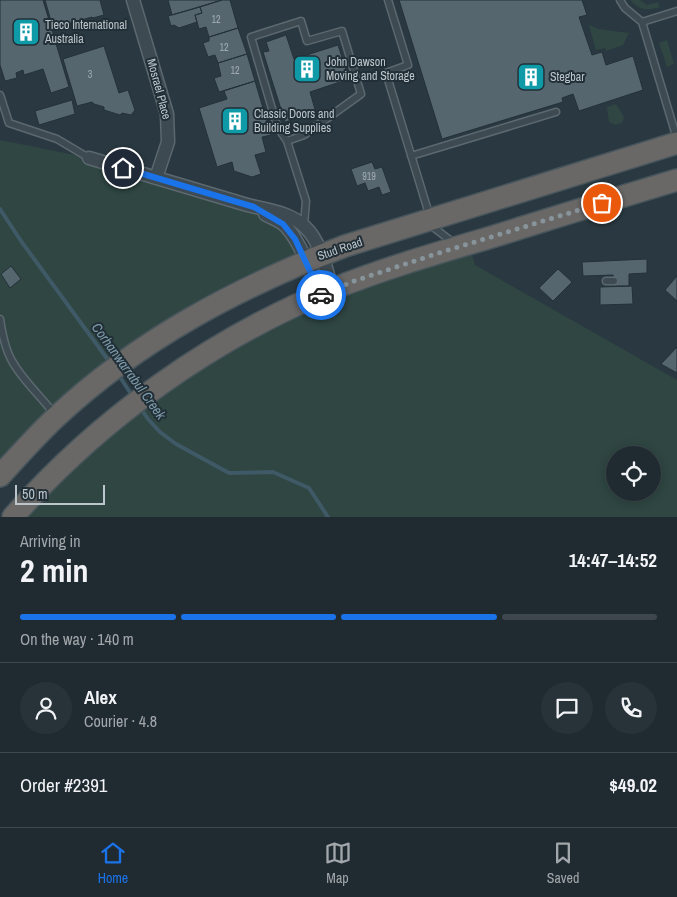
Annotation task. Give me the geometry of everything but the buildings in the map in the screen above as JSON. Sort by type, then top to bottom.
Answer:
[{"type":"highway","name":"Stud Road","points":[[0,476],[56,418],[107,374],[147,345],[212,306],[250,286],[313,258],[677,141]]},
{"type":"highway","points":[[13,517],[75,453],[131,406],[183,370],[262,322],[326,292],[459,247],[677,180]]},
{"type":"street","name":"Mosrael Place","points":[[133,0],[167,114],[168,142],[156,178]]},
{"type":"street","points":[[90,158],[254,207],[284,214],[297,220],[315,240],[313,258]]},
{"type":"street","points":[[254,207],[283,224],[313,258],[326,292]]},
{"type":"lane","points":[[388,0],[408,66],[386,73],[430,219],[435,230],[459,247]]},
{"type":"lane","points":[[620,0],[625,8],[642,22],[677,141]]},
{"type":"lane","points":[[642,22],[677,11]]},
{"type":"lane","points":[[287,141],[304,135],[361,94],[342,31],[307,41],[301,21],[251,37],[278,126],[287,141],[306,201],[304,226]]},
{"type":"lane","points":[[0,95],[9,123],[57,139],[90,158]]},
{"type":"lane","points":[[411,156],[556,112]]},
{"type":"lane","points":[[606,282],[614,281]]},
{"type":"lane","points":[[0,319],[4,340],[12,362],[56,418]]},
{"type":"green space","points":[[630,0],[640,0],[647,5],[658,2],[660,7],[644,9]]},
{"type":"green space","points":[[589,25],[598,29],[629,33],[623,45],[606,51],[605,48],[596,50]]},
{"type":"green space","points":[[667,40],[674,64],[667,67],[659,43]]},
{"type":"green space","points":[[616,104],[624,117],[622,123],[615,125],[609,122],[607,107]]},
{"type":"green space","points":[[0,140],[90,158],[254,207],[283,224],[305,261],[180,324],[0,476]]},
{"type":"green space","points":[[469,244],[475,265],[677,380],[677,517],[13,517],[212,351]]},
{"type":"waterway","name":"Corhanwarrabul Creek","points":[[0,209],[21,241],[111,364]]},
{"type":"waterway","name":"Corhanwarrabul Creek","points":[[118,374],[133,397]]},
{"type":"waterway","name":"Corhanwarrabul Creek","points":[[140,407],[160,432],[176,444],[229,473],[273,472],[309,488],[328,517]]},
{"type":"way so far","points":[[321,295],[354,281],[442,252],[602,203]]},
{"type":"place","name":"Tieco International Australia","points":[[26,32]]},
{"type":"place","name":"John Dawson Moving and Storage","points":[[307,69]]},
{"type":"place","name":"Stegbar","points":[[531,77]]},
{"type":"place","name":"Classic Doors and Building Supplies","points":[[235,121]]},
{"type":"route","points":[[123,168],[254,207],[283,224],[295,239],[321,295]]}]
